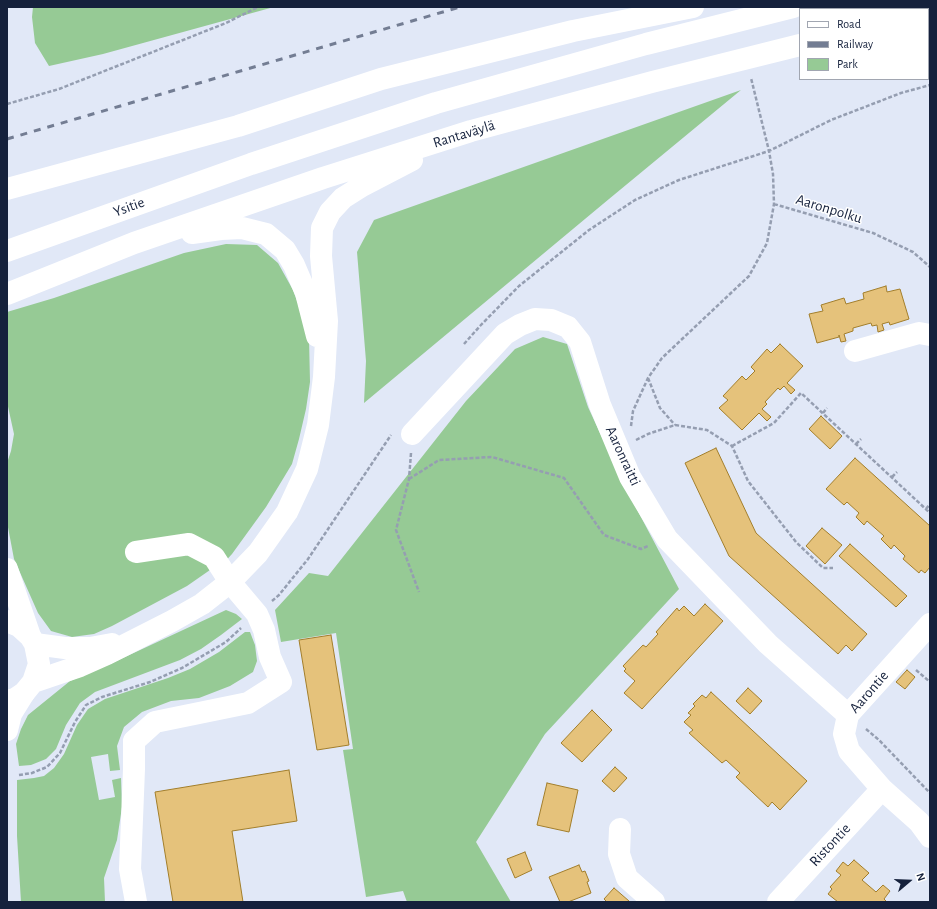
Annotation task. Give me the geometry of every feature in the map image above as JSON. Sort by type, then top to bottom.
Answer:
[{"type":"main road","points":[[7,189],[238,126],[381,79],[573,31],[693,7]]},
{"type":"main road","name":"Ysitie","points":[[7,251],[251,164],[436,103],[646,44],[793,7]]},
{"type":"main road","name":"Rantaväylä","points":[[134,243],[322,178],[471,131],[652,82],[799,45]]},
{"type":"main road","points":[[21,692],[107,654],[202,604],[230,582],[258,553],[287,512],[307,469],[318,425],[324,377],[326,320],[321,256],[322,228],[330,212],[343,198],[362,186],[471,131]]},
{"type":"main road","points":[[7,294],[134,243],[221,229],[242,228],[266,234],[285,250],[294,265],[306,292],[317,331],[324,377]]},
{"type":"main road","name":"Aaronraitti","points":[[403,433],[505,334],[520,325],[535,319],[551,320],[568,327],[580,342],[600,405],[630,477],[667,539],[768,644],[848,715]]},
{"type":"main road","points":[[855,351],[919,333],[930,335]]},
{"type":"main road","points":[[136,552],[189,544],[214,557],[230,582],[257,614],[264,630],[270,658],[281,682],[248,702],[154,722],[134,741],[130,869],[136,902]]},
{"type":"main road","points":[[7,569],[33,640],[39,664],[21,692],[11,714],[7,730]]},
{"type":"main road","points":[[7,621],[19,626],[33,640],[65,648],[90,648],[133,640]]},
{"type":"main road","name":"Aarontie","points":[[930,624],[848,715],[844,734],[849,751],[882,789],[919,822],[930,836]]},
{"type":"main road","name":"Ristontie","points":[[778,902],[882,789]]},
{"type":"main road","points":[[620,829],[619,854],[627,878],[654,902]]},
{"type":"path","points":[[7,104],[59,89],[226,23],[258,7]]},
{"type":"path","points":[[460,349],[519,286],[590,230],[635,200],[679,180],[769,151],[831,120],[901,93],[930,85]]},
{"type":"path","name":"Aaronpolku","points":[[767,143],[773,174],[774,204],[873,233],[913,252],[930,267]]},
{"type":"path","points":[[631,431],[633,411],[648,378],[662,358],[749,276],[767,243],[774,204]]},
{"type":"path","points":[[648,378],[660,408],[675,425]]},
{"type":"path","points":[[732,446],[774,423],[801,394],[930,513]]},
{"type":"path","points":[[823,413],[827,408]]},
{"type":"path","points":[[635,441],[648,434],[675,425],[707,430],[732,446],[748,481],[796,542],[823,568],[833,568]]},
{"type":"path","points":[[403,433],[409,479],[396,530],[419,592]]},
{"type":"path","points":[[19,775],[32,773],[47,767],[60,753],[75,722],[86,705],[102,697],[150,682],[182,668],[226,642],[279,595],[403,433]]},
{"type":"path","points":[[856,444],[861,439]]},
{"type":"path","points":[[409,479],[439,460],[492,457],[564,478],[604,535],[641,548],[667,539]]},
{"type":"path","points":[[892,477],[897,472]]},
{"type":"path","points":[[926,509],[930,504]]},
{"type":"path","points":[[848,715],[879,740],[930,793]]},
{"type":"green space","points":[[33,7],[274,7],[103,54],[49,66],[35,43],[32,17]]},
{"type":"green space","points":[[741,90],[364,403],[366,361],[357,252],[374,220]]},
{"type":"green space","points":[[226,244],[257,245],[278,263],[293,290],[306,325],[309,338],[310,382],[306,409],[292,464],[266,507],[232,554],[220,567],[210,570],[187,586],[94,634],[72,637],[51,631],[38,613],[14,559],[7,522],[7,463],[14,434],[7,402],[7,312],[54,298],[184,253]]},
{"type":"green space","points":[[543,337],[567,344],[588,407],[623,483],[679,589],[545,734],[476,842],[511,902],[407,902],[403,891],[366,897],[343,750],[353,749],[336,633],[281,642],[275,610],[309,573],[328,576],[466,401],[515,349]]},
{"type":"green space","points":[[226,610],[236,614],[242,619],[201,649],[180,660],[95,692],[80,703],[66,725],[56,749],[46,759],[31,765],[19,766],[16,744],[28,715],[70,681]]},
{"type":"green space","points":[[245,632],[250,632],[255,645],[257,661],[253,672],[230,686],[199,698],[171,701],[142,712],[124,727],[117,746],[120,770],[110,771],[108,754],[91,757],[99,800],[115,797],[112,780],[121,778],[122,807],[117,840],[104,878],[105,902],[21,902],[17,836],[17,780],[44,776],[54,768],[64,754],[77,725],[88,709],[105,699],[190,669],[219,652]]},
{"type":"building","points":[[886,286],[887,292],[900,289],[909,319],[890,325],[889,322],[882,324],[884,330],[878,332],[877,325],[872,326],[871,323],[853,328],[853,331],[844,334],[846,341],[841,342],[839,335],[839,337],[817,343],[809,314],[823,311],[821,305],[844,298],[846,304],[864,299],[863,293]]},
{"type":"building","points":[[780,344],[803,366],[787,383],[795,390],[791,394],[784,386],[780,390],[778,388],[765,402],[767,404],[762,409],[771,417],[767,421],[759,413],[742,430],[719,408],[728,400],[723,396],[742,376],[746,380],[755,371],[751,367],[767,349],[771,353]]},
{"type":"building","points":[[821,416],[842,436],[830,449],[809,429]]},
{"type":"building","points":[[716,448],[756,533],[867,634],[852,651],[846,645],[838,654],[729,556],[685,463]]},
{"type":"building","points":[[855,458],[930,526],[930,567],[925,573],[921,570],[919,573],[903,559],[905,556],[894,545],[891,549],[881,539],[884,536],[867,521],[864,525],[856,517],[859,513],[847,502],[844,505],[826,489]]},
{"type":"building","points":[[822,528],[842,545],[825,564],[806,546]]},
{"type":"building","points":[[850,544],[907,596],[896,607],[839,556]]},
{"type":"building","points":[[705,604],[723,621],[642,709],[624,693],[635,681],[624,671],[626,669],[623,666],[643,645],[646,647],[658,634],[656,632],[677,608],[679,611],[684,606],[694,616]]},
{"type":"building","points":[[331,635],[349,745],[317,750],[299,640]]},
{"type":"building","points":[[907,670],[915,677],[905,689],[896,682]]},
{"type":"building","points":[[748,688],[762,701],[750,714],[736,701]]},
{"type":"building","points":[[711,692],[807,781],[780,810],[772,802],[768,807],[736,777],[740,773],[726,760],[722,763],[689,733],[693,730],[684,722],[691,715],[688,713],[695,706],[693,704],[702,695],[706,698]]},
{"type":"building","points":[[592,710],[612,730],[582,762],[561,743]]},
{"type":"building","points":[[615,767],[627,778],[614,792],[602,781]]},
{"type":"building","points":[[289,770],[297,821],[232,831],[243,902],[173,902],[155,792]]},
{"type":"building","points":[[547,783],[578,790],[569,832],[537,825]]},
{"type":"building","points":[[525,852],[532,870],[515,878],[507,859]]},
{"type":"building","points":[[854,860],[869,873],[862,880],[876,892],[883,885],[890,891],[884,899],[887,902],[838,902],[828,894],[832,889],[830,887],[841,875],[836,871],[843,862],[848,866]]},
{"type":"building","points":[[579,865],[582,872],[585,871],[589,881],[587,882],[591,893],[568,902],[560,902],[549,877]]},
{"type":"building","points":[[614,888],[629,901],[607,902],[604,899]]},
{"type":"railway","points":[[7,139],[460,7]]}]
